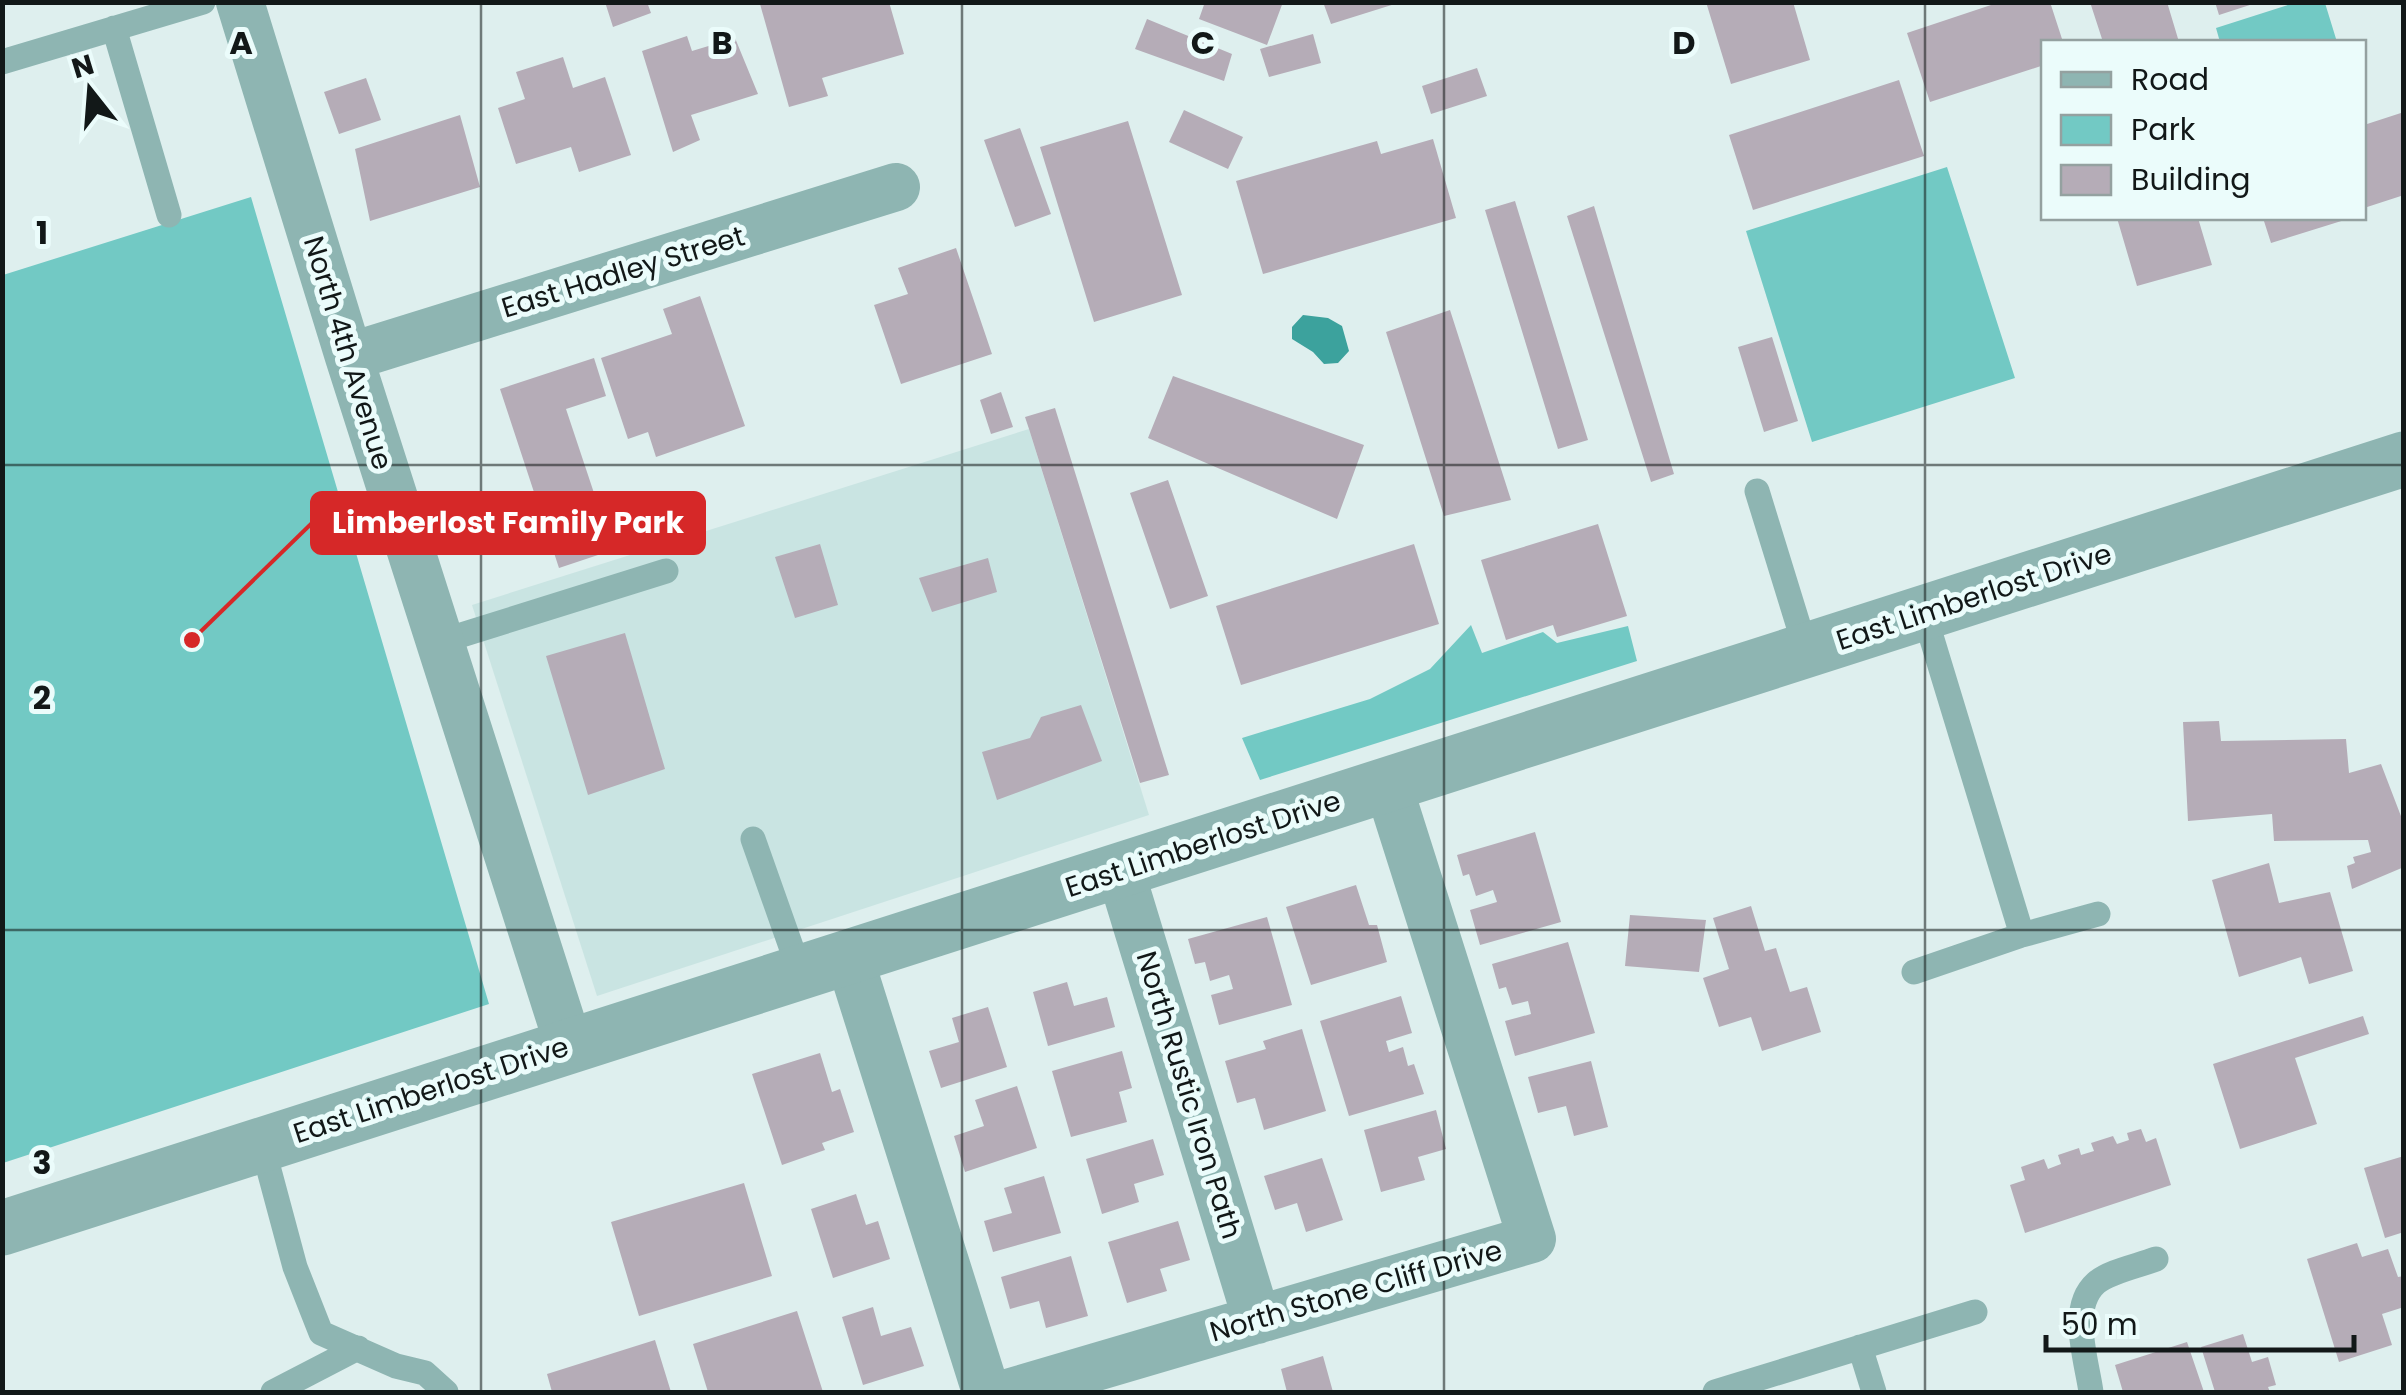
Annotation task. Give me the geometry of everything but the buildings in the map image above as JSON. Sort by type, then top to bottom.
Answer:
[{"type":"street","name":"North 4th Avenue","points":[[240,2],[569,1046]]},
{"type":"street","name":"East Hadley Street","points":[[349,357],[896,187]]},
{"type":"street","name":"East Limberlost Drive","points":[[2,1228],[2404,460]]},
{"type":"street","name":"North Stone Cliff Drive","points":[[1011,1392],[1532,1239],[1388,785]]},
{"type":"street","name":"North Rustic Iron Path","points":[[1120,870],[1257,1320]]},
{"type":"street","points":[[825,964],[986,1392]]},
{"type":"lane","points":[[2,62],[203,2]]},
{"type":"lane","points":[[114,28],[169,215]]},
{"type":"lane","points":[[1758,490],[1806,650]]},
{"type":"lane","points":[[440,642],[666,572]]},
{"type":"lane","points":[[1924,613],[2022,934]]},
{"type":"lane","points":[[753,839],[825,964]]},
{"type":"lane","points":[[1914,972],[2022,934],[2098,914]]},
{"type":"lane","points":[[262,1144],[296,1266],[321,1332],[396,1366],[425,1372],[446,1392]]},
{"type":"lane","points":[[2092,1392],[2081,1310],[2086,1294],[2098,1281],[2156,1259]]},
{"type":"lane","points":[[1714,1392],[1975,1312]]},
{"type":"lane","points":[[273,1392],[358,1348]]},
{"type":"lane","points":[[1860,1348],[1874,1392]]},
{"type":"shaded area","points":[[1303,315],[1328,318],[1342,326],[1349,351],[1338,363],[1324,364],[1292,339],[1292,327]]},
{"type":"shaded area","points":[[1029,429],[1149,815],[597,996],[472,605]]},
{"type":"green space","points":[[2294,3],[2325,3],[2336,40],[2219,40],[2216,28]]},
{"type":"green space","points":[[1947,167],[2015,378],[1812,442],[1746,231]]},
{"type":"green space","points":[[251,197],[489,1004],[3,1163],[3,275]]},
{"type":"green space","points":[[1471,625],[1482,653],[1543,632],[1557,643],[1628,626],[1637,661],[1260,780],[1242,738],[1370,699],[1430,669]]},
{"type":"place","name":"Limberlost Family Park","points":[[192,640]]}]
